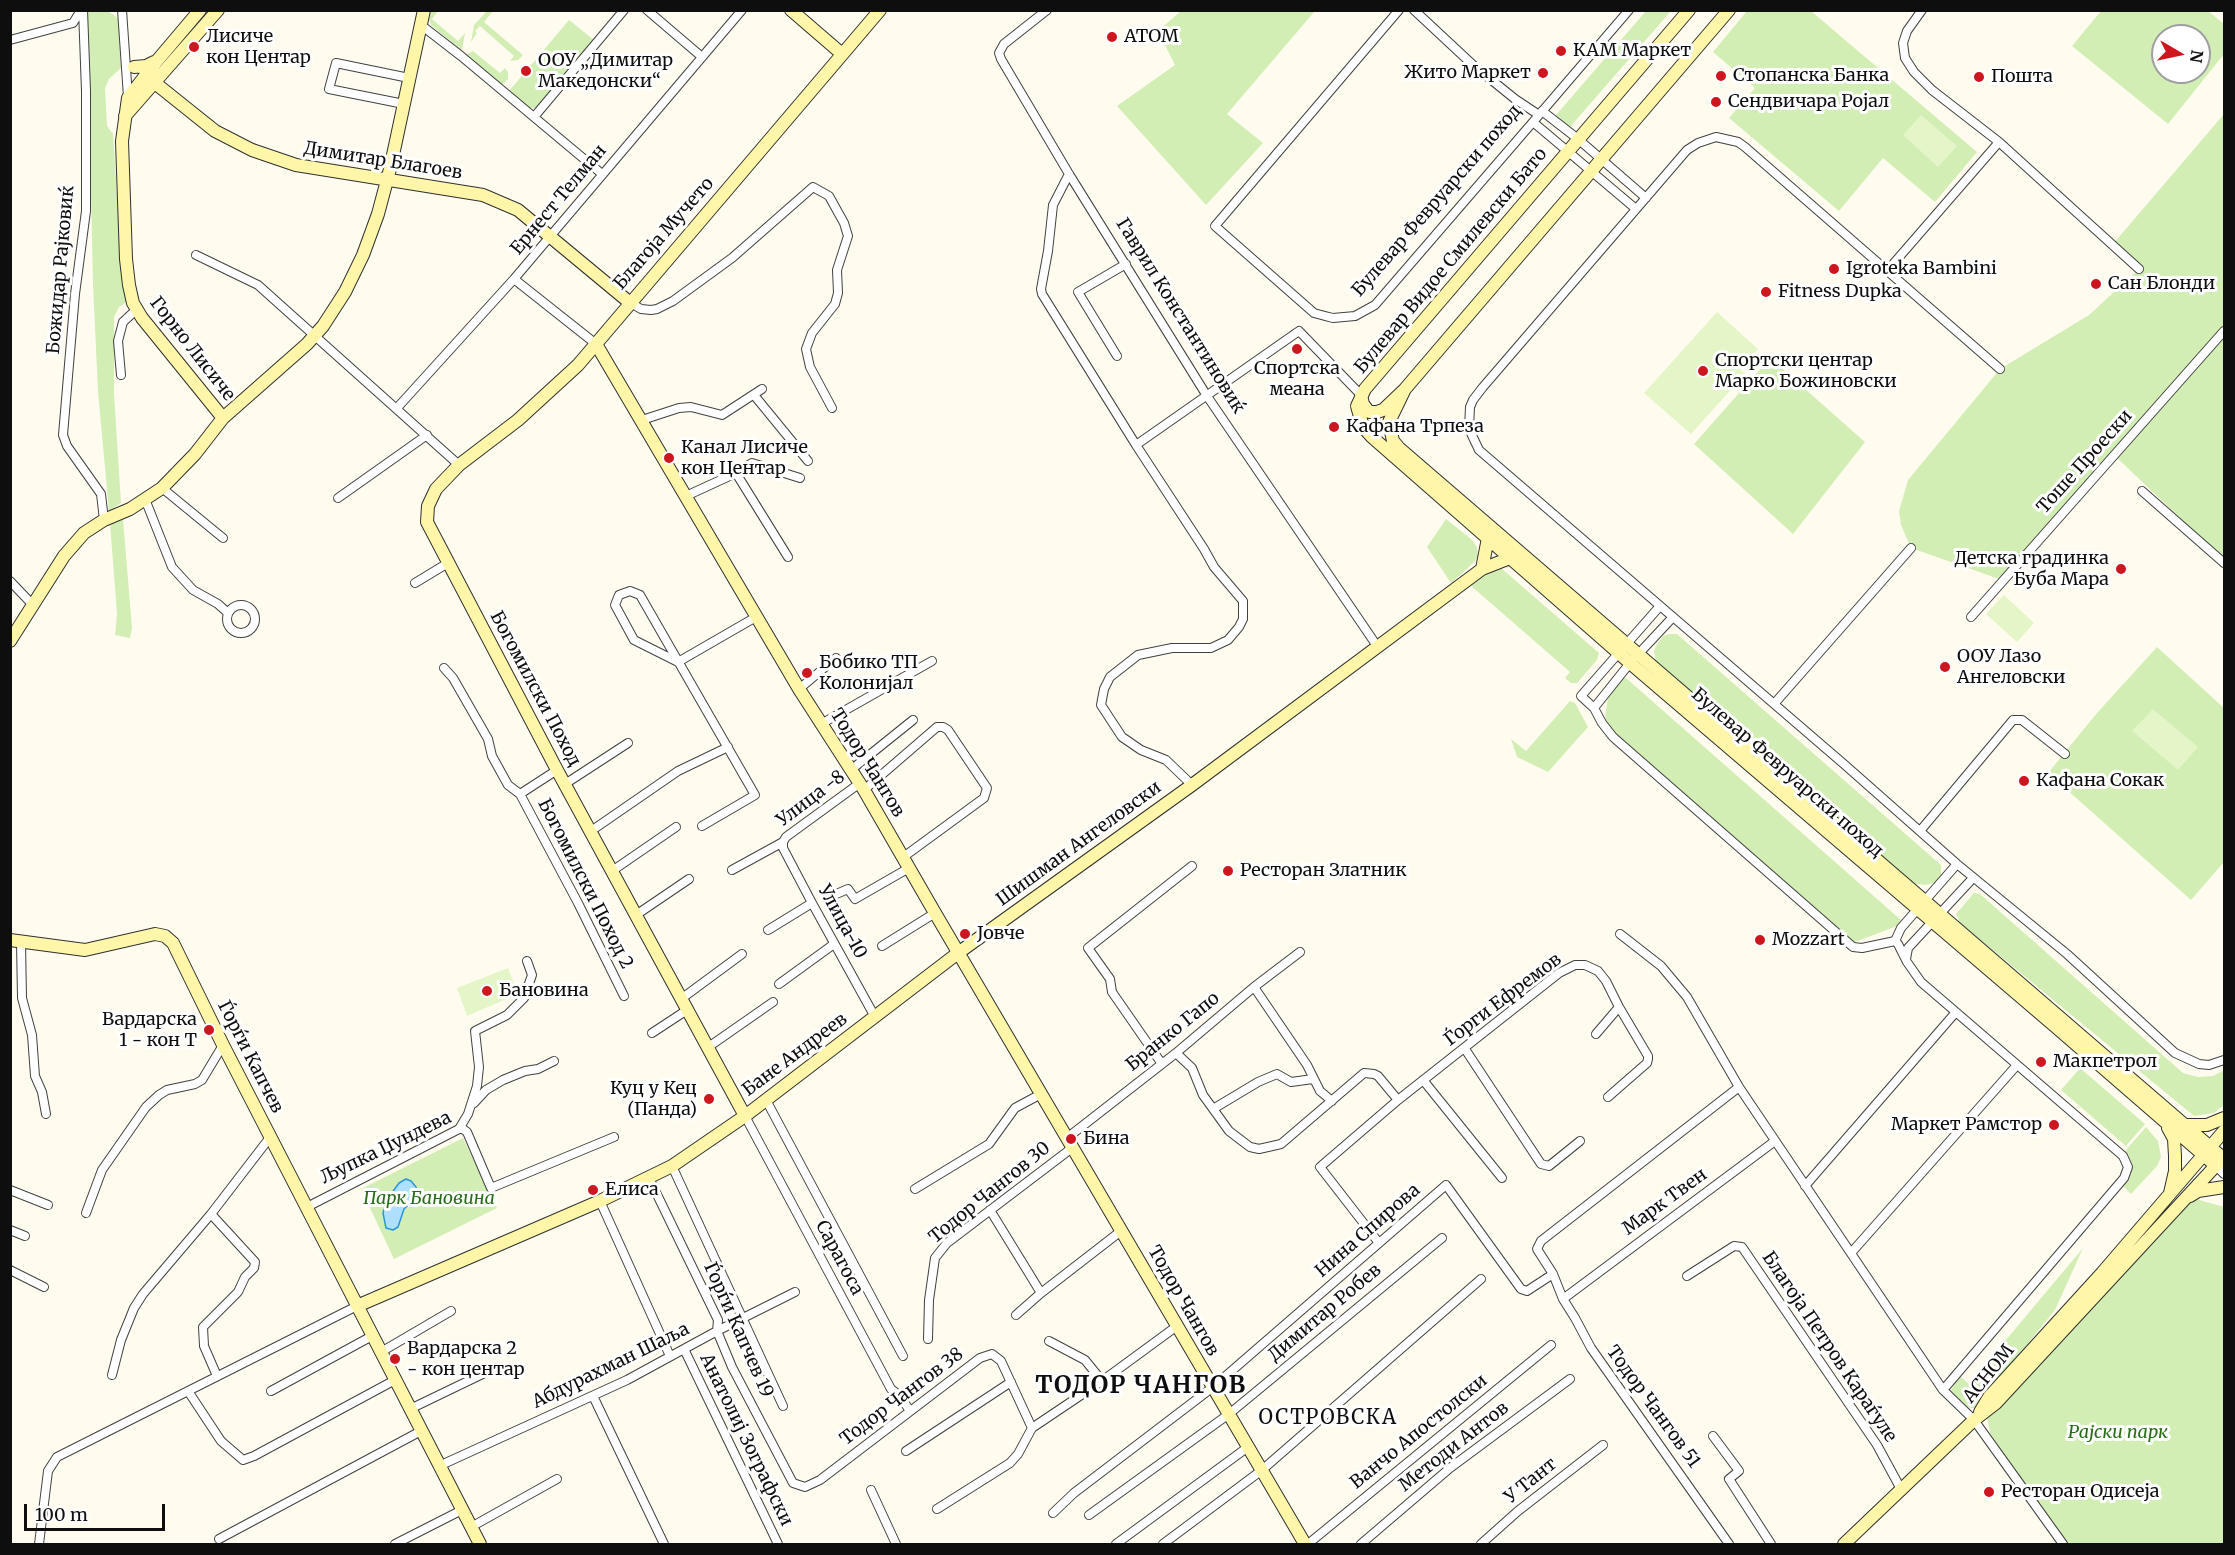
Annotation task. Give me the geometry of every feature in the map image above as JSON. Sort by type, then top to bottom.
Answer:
[{"type":"street","points":[[10,40],[73,22],[82,10]]},
{"type":"street","name":"Божидар Рајковиќ","points":[[82,10],[86,91],[86,211],[75,294],[63,435],[67,446],[101,494],[104,520]]},
{"type":"street","points":[[123,10],[130,64],[128,98]]},
{"type":"street","points":[[124,117],[150,79],[156,62],[200,10]]},
{"type":"street","points":[[128,98],[218,10]]},
{"type":"street","points":[[223,418],[315,336],[345,292],[371,236],[387,181],[424,10]]},
{"type":"street","points":[[534,117],[624,10]]},
{"type":"street","points":[[647,10],[702,57]]},
{"type":"street","name":"Ернест Телман","points":[[397,408],[514,279],[742,10]]},
{"type":"street","points":[[790,10],[842,54]]},
{"type":"street","name":"Благоја Мучето","points":[[459,465],[518,420],[558,384],[596,344],[629,302],[880,10]]},
{"type":"street","name":"Гаврил Константиновиќ","points":[[1047,10],[1004,44],[999,53],[1000,59],[1208,396],[1377,646]]},
{"type":"street","name":"Булевар Февруарски поход","points":[[1399,10],[1215,226],[1314,314],[1347,318],[1363,313],[1375,305],[1538,116],[1473,65],[1413,10]]},
{"type":"street","points":[[1538,116],[1629,10]]},
{"type":"street","name":"Булевар Видое Смилевски Бато","points":[[1360,395],[1689,10]]},
{"type":"street","points":[[1136,445],[1299,331],[1360,395],[1369,412],[1383,410],[1406,389],[1729,10]]},
{"type":"street","points":[[1923,10],[1907,31],[1903,43],[1905,58],[1914,72],[1932,90],[1999,142],[2139,268]]},
{"type":"street","points":[[421,25],[602,174]]},
{"type":"street","points":[[130,64],[146,66],[156,62]]},
{"type":"street","points":[[404,104],[329,89],[336,63],[409,78]]},
{"type":"street","name":"Димитар Благоев","points":[[130,64],[215,131],[252,150],[296,165],[483,195],[518,210],[551,235],[629,302]]},
{"type":"street","name":"Горно Лисиче","points":[[10,641],[64,556],[84,533],[162,488],[195,454],[223,418],[156,338],[137,309],[129,285],[122,141],[128,98]]},
{"type":"street","points":[[1538,116],[1578,139],[1646,198]]},
{"type":"street","points":[[1538,116],[1568,150]]},
{"type":"street","points":[[2000,369],[1745,147],[1716,137],[1707,139],[1687,150],[1473,400],[1468,422],[1470,436],[1479,450],[1973,878],[2067,954],[2175,1053],[2199,1065],[2209,1065],[2224,1060]]},
{"type":"street","points":[[1887,271],[1999,142]]},
{"type":"street","name":"Булевар Видое Смилевски Бато","points":[[1568,150],[1636,209]]},
{"type":"street","points":[[1069,174],[1053,205],[1041,289],[1214,567],[1244,601],[1243,619],[1228,640],[1211,648],[1172,648],[1138,654],[1110,677],[1104,689],[1101,705],[1122,737],[1141,750],[1166,760],[1192,785],[1482,569],[1510,558]]},
{"type":"street","points":[[629,302],[641,309],[651,310],[673,301],[732,258],[813,187],[829,196],[844,223],[848,236],[837,270],[838,294],[835,304],[812,333],[806,349],[810,368],[832,408]]},
{"type":"street","points":[[196,255],[258,285],[459,465]]},
{"type":"street","points":[[1117,356],[1078,292],[1126,264]]},
{"type":"street","name":"Тодор Чангов","points":[[514,279],[596,344],[799,689],[852,769],[934,913],[1306,1545]]},
{"type":"street","points":[[121,375],[118,341],[123,322],[137,309]]},
{"type":"street","name":"Тоше Проески","points":[[1971,616],[2224,331]]},
{"type":"street","name":"Булевар Февруарски поход","points":[[1406,389],[1389,422],[1393,441],[1399,448],[1634,659],[1936,918],[2162,1120],[2222,1163]]},
{"type":"street","points":[[642,420],[685,408],[725,417],[758,392],[808,461]]},
{"type":"street","name":"Булевар Февруарски поход","points":[[1360,395],[1357,406],[1359,416],[1372,438],[1510,558],[1623,649]]},
{"type":"street","points":[[338,498],[426,435]]},
{"type":"street","points":[[686,496],[752,463],[800,478]]},
{"type":"street","name":"Богомилски Поход","points":[[459,465],[436,489],[428,506],[427,522],[557,771],[744,1116]]},
{"type":"street","points":[[736,473],[788,557]]},
{"type":"street","points":[[162,488],[224,538]]},
{"type":"street","points":[[2142,491],[2224,564]]},
{"type":"street","points":[[145,499],[172,567],[193,590],[218,604],[228,613]]},
{"type":"street","points":[[1482,569],[1488,538]]},
{"type":"street","points":[[1774,704],[1911,548]]},
{"type":"street","points":[[415,583],[448,562]]},
{"type":"street","points":[[10,580],[32,604]]},
{"type":"street","points":[[678,662],[634,640],[615,605],[619,595],[630,591],[640,595],[755,795],[702,826]]},
{"type":"street","points":[[1660,606],[1581,696],[1594,708],[1608,730],[1632,754],[1853,947],[1869,947],[1895,941]]},
{"type":"street","points":[[678,662],[756,617]]},
{"type":"street","points":[[1594,708],[1634,659],[1673,617]]},
{"type":"street","points":[[799,689],[836,658]]},
{"type":"street","points":[[821,724],[932,661]]},
{"type":"street","points":[[444,668],[453,678],[488,739],[492,756],[508,785],[520,794]]},
{"type":"street","points":[[852,769],[913,720]]},
{"type":"street","points":[[1920,831],[2013,720],[2022,720],[2065,754]]},
{"type":"street","name":"Улица -8","points":[[732,870],[783,842],[786,837],[862,786],[937,727],[943,726],[987,788],[987,794],[906,863]]},
{"type":"street","points":[[565,784],[628,743]]},
{"type":"street","points":[[591,831],[678,771],[728,747]]},
{"type":"street","name":"Богомилски Поход 2","points":[[557,771],[520,794],[624,996]]},
{"type":"street","name":"Шишман Ангеловски","points":[[958,952],[1192,785]]},
{"type":"street","points":[[612,871],[675,827]]},
{"type":"street","name":"Улица-10","points":[[783,842],[783,848],[875,1017]]},
{"type":"street","points":[[834,896],[848,889],[855,899],[906,863]]},
{"type":"street","points":[[1895,941],[1901,928],[1957,864]]},
{"type":"street","points":[[1162,1064],[1112,992],[1110,979],[1088,948],[1192,866]]},
{"type":"street","points":[[1907,962],[1908,948],[1973,878]]},
{"type":"street","points":[[636,915],[689,879]]},
{"type":"street","points":[[768,930],[812,903]]},
{"type":"street","points":[[882,946],[934,913]]},
{"type":"street","name":"Булевар Февруарски поход","points":[[1936,918],[2183,1125],[2207,1152]]},
{"type":"street","name":"Ѓорѓи Капчев","points":[[16,941],[85,950],[155,934],[161,934],[170,939],[480,1545]]},
{"type":"street","points":[[1620,934],[1661,966],[1687,997],[1739,1088],[1943,1390],[1974,1420],[2063,1545]]},
{"type":"street","points":[[16,941],[22,998],[32,1035],[35,1076],[42,1092],[46,1114]]},
{"type":"street","points":[[1895,941],[1921,982],[2123,1156],[2128,1167],[2124,1178],[1943,1390]]},
{"type":"street","points":[[779,984],[834,944]]},
{"type":"street","name":"Бане Андреев","points":[[649,1178],[672,1166],[766,1100],[958,952]]},
{"type":"street","name":"Бранко Гапо","points":[[1069,1143],[1254,987],[1300,952]]},
{"type":"street","points":[[652,1033],[742,954]]},
{"type":"street","points":[[471,1108],[479,1066],[476,1030],[507,1015],[524,998],[532,975],[527,961]]},
{"type":"street","name":"Ѓорги Ефремов","points":[[1379,1243],[1320,1167],[1423,1080],[1559,974],[1575,965],[1585,965],[1598,971],[1606,981],[1619,1007]]},
{"type":"street","points":[[1254,987],[1306,1065],[1320,1091],[1332,1101]]},
{"type":"street","points":[[707,1048],[773,1002]]},
{"type":"street","points":[[1596,1034],[1619,1007],[1648,1056],[1647,1063],[1608,1097]]},
{"type":"street","points":[[1805,1186],[1956,1012]]},
{"type":"street","points":[[86,1213],[102,1170],[146,1107],[167,1090],[195,1084],[202,1080],[223,1045]]},
{"type":"street","points":[[1465,1049],[1541,1164],[1549,1166],[1580,1141]]},
{"type":"street","points":[[1176,1053],[1192,1068],[1203,1095],[1235,1137],[1250,1147],[1259,1149],[1281,1144],[1361,1074],[1367,1072],[1378,1076],[1398,1100]]},
{"type":"street","points":[[459,1129],[480,1096],[493,1086],[554,1061]]},
{"type":"street","points":[[1851,1254],[2017,1065]]},
{"type":"street","points":[[1212,1109],[1258,1082],[1277,1074],[1291,1082],[1313,1079]]},
{"type":"street","points":[[1423,1080],[1502,1178]]},
{"type":"street","points":[[1553,1274],[1537,1249],[1541,1241],[1739,1088]]},
{"type":"street","points":[[915,1190],[989,1144],[1015,1108],[1041,1094]]},
{"type":"street","points":[[766,1100],[903,1356]]},
{"type":"street","name":"Сарагоса","points":[[744,1116],[891,1389],[900,1396],[910,1412]]},
{"type":"street","points":[[2183,1125],[2207,1125],[2224,1118]]},
{"type":"street","points":[[2162,1120],[2174,1139],[2175,1171],[2169,1194]]},
{"type":"street","name":"Љупка Џундева","points":[[307,1207],[459,1129],[466,1132],[491,1188],[614,1137]]},
{"type":"street","name":"АСНОМ","points":[[1974,1420],[1989,1397],[2102,1273],[2224,1131]]},
{"type":"street","points":[[112,1375],[121,1340],[134,1308],[143,1294],[211,1214],[271,1136]]},
{"type":"street","name":"Марк Твен","points":[[1563,1299],[1775,1141]]},
{"type":"street","name":"Тодор Чангов 30","points":[[928,1339],[929,1300],[934,1258],[947,1243],[1069,1143]]},
{"type":"street","name":"АСНОМ","points":[[1974,1420],[1995,1403],[2183,1200],[2222,1163]]},
{"type":"street","points":[[672,1166],[783,1406]]},
{"type":"street","points":[[39,1545],[48,1471],[57,1457],[357,1306],[649,1178]]},
{"type":"street","name":"Ѓорѓи Капчев 19","points":[[649,1178],[718,1320],[717,1331],[732,1367],[793,1483],[806,1487]]},
{"type":"street","name":"Нина Спирова","points":[[1053,1513],[1074,1493],[1213,1388],[1446,1185],[1521,1289],[1527,1291],[1553,1274]]},
{"type":"street","points":[[2183,1200],[2198,1191],[2224,1187]]},
{"type":"street","points":[[10,1190],[48,1205]]},
{"type":"street","points":[[600,1201],[670,1356]]},
{"type":"street","points":[[990,1210],[1041,1293]]},
{"type":"street","points":[[211,1214],[255,1263],[254,1268],[244,1277],[238,1292],[203,1327],[204,1346],[217,1376]]},
{"type":"street","points":[[10,1230],[25,1236]]},
{"type":"street","points":[[1016,1315],[1122,1231]]},
{"type":"street","name":"Димитар Робев","points":[[1089,1515],[1229,1414],[1442,1238]]},
{"type":"street","name":"Благоја Петров Караѓуле","points":[[1687,1276],[1734,1246],[1742,1247],[1877,1444],[1902,1491]]},
{"type":"street","points":[[10,1270],[44,1287]]},
{"type":"street","name":"Тодор Чангов 51","points":[[1553,1274],[1563,1299],[1591,1348],[1729,1545]]},
{"type":"street","points":[[1163,1545],[1262,1470],[1481,1279]]},
{"type":"street","name":"Абдурахман Шаља","points":[[439,1466],[592,1396],[795,1292]]},
{"type":"street","points":[[381,1352],[451,1311]]},
{"type":"street","points":[[938,1509],[1010,1463],[1018,1454],[1032,1428],[1102,1381],[1177,1326]]},
{"type":"street","points":[[271,1391],[372,1336]]},
{"type":"street","points":[[1049,1341],[1085,1360],[1102,1381]]},
{"type":"street","name":"Ванчо Апостолски","points":[[1306,1545],[1551,1346]]},
{"type":"street","name":"Анатолиј Зографски","points":[[684,1349],[778,1545]]},
{"type":"street","name":"Тодор Чангов 38","points":[[806,1487],[820,1480],[980,1358],[992,1354],[1001,1361],[1032,1428]]},
{"type":"street","points":[[410,1409],[493,1369]]},
{"type":"street","name":"Методи Антов","points":[[1360,1545],[1450,1468],[1570,1379]]},
{"type":"street","points":[[188,1391],[221,1441],[243,1460],[395,1380]]},
{"type":"street","points":[[906,1451],[1011,1382]]},
{"type":"street","points":[[592,1396],[664,1545]]},
{"type":"street","points":[[1844,1545],[1974,1420]]},
{"type":"street","points":[[219,1539],[421,1431]]},
{"type":"street","points":[[1713,1436],[1739,1472],[1730,1479],[1771,1545]]},
{"type":"street","name":"У Тант","points":[[1481,1545],[1518,1511],[1603,1445]]},
{"type":"street","points":[[1116,1545],[1248,1447]]},
{"type":"street","points":[[471,1527],[557,1479]]},
{"type":"street","points":[[872,1490],[896,1545]]},
{"type":"street","points":[[395,1545],[462,1510]]},
{"type":"green space","points":[[108,11],[119,19],[121,68],[109,79],[105,88],[107,126],[113,134],[120,240],[127,302],[119,307],[114,317],[114,394],[121,503],[109,511],[98,392],[93,284],[87,12]]},
{"type":"green space","points":[[431,11],[438,11],[432,19],[458,41],[465,33],[462,51],[431,25],[429,19]]},
{"type":"green space","points":[[487,11],[493,11],[484,22],[523,55],[518,60],[510,61],[514,56],[480,26],[475,31],[477,33],[471,42],[474,25]]},
{"type":"green space","points":[[1181,11],[1315,11],[1227,114],[1263,143],[1206,205],[1117,106],[1175,65],[1158,31]]},
{"type":"green space","points":[[1646,11],[1671,11],[1570,127],[1563,124],[1556,115]]},
{"type":"green space","points":[[1747,11],[1811,11],[1977,152],[1935,202],[1883,158],[1839,211],[1729,118],[1755,88],[1713,52]]},
{"type":"green space","points":[[2101,11],[2208,11],[2224,24],[2224,54],[2211,70],[2211,24],[2151,24],[2151,84],[2200,84],[2168,124],[2072,46]]},
{"type":"green space","points":[[569,20],[594,40],[536,108],[529,108],[509,91]]},
{"type":"green space","points":[[473,51],[500,73],[505,68],[508,72],[508,79],[502,85],[466,55]]},
{"type":"green space","points":[[2224,114],[2224,560],[2114,455],[2002,580],[1911,548],[1901,525],[1899,511],[1908,480],[2000,369],[2089,315],[2139,269],[2113,244]]},
{"type":"green space","points":[[1921,115],[1957,146],[1938,167],[1903,135]]},
{"type":"green space","name":"Спортски центар Марко Божиновски","points":[[1717,312],[1758,349],[1740,369],[1745,374],[1691,434],[1644,393]]},
{"type":"green space","points":[[1770,358],[1865,442],[1793,534],[1694,444]]},
{"type":"green space","points":[[123,519],[132,628],[130,638],[115,635],[117,614],[110,523]]},
{"type":"green space","points":[[1446,519],[1471,539],[1477,547],[1478,557],[1451,583],[1427,547]]},
{"type":"green space","points":[[1501,568],[1599,653],[1597,660],[1577,683],[1571,683],[1565,678],[1570,672],[1470,585],[1492,569]]},
{"type":"green space","points":[[2004,595],[2034,623],[2017,642],[1986,614]]},
{"type":"green space","points":[[1677,634],[1941,865],[1941,876],[1935,883],[1925,885],[1910,883],[1656,662],[1654,651],[1656,646],[1663,636]]},
{"type":"green space","points":[[2157,647],[2224,708],[2224,862],[2191,900],[2048,773],[2097,713]]},
{"type":"green space","points":[[1626,678],[1901,920],[1897,926],[1850,944],[1618,741],[1608,726],[1605,716],[1609,693],[1620,679]]},
{"type":"green space","points":[[1570,701],[1575,703],[1588,727],[1548,772],[1517,757],[1511,739],[1526,751]]},
{"type":"green space","points":[[2153,709],[2198,747],[2178,770],[2132,731]]},
{"type":"green space","points":[[1974,893],[1980,894],[2183,1073],[2198,1077],[2213,1076],[2224,1070],[2224,1105],[2214,1113],[2194,1116],[1960,923],[1956,914]]},
{"type":"green space","name":"Бановина","points":[[508,968],[518,994],[467,1016],[457,988]]},
{"type":"green space","points":[[2080,1068],[2145,1124],[2126,1146],[2061,1090]]},
{"type":"green space","points":[[2146,1127],[2158,1141],[2161,1157],[2157,1166],[2131,1194],[2123,1186],[2130,1174],[2125,1151]]},
{"type":"green space","name":"Парк Бановина","points":[[463,1138],[497,1208],[394,1259],[361,1189]]},
{"type":"green space","name":"Рајски парк","points":[[2189,1197],[2224,1207],[2224,1544],[2064,1544],[1990,1433],[1987,1417]]},
{"type":"green space","points":[[2083,1248],[2055,1310],[1976,1408],[1964,1408],[1950,1392],[1960,1376],[1969,1384]]},
{"type":"water","points":[[406,1179],[416,1187],[415,1199],[404,1209],[398,1227],[393,1230],[386,1228],[383,1213],[386,1201],[399,1183]]},
{"type":"place","name":"АТОМ","points":[[1112,37]]},
{"type":"place","name":"Лисиче кон Центар","points":[[194,47]]},
{"type":"place","name":"КАМ Маркет","points":[[1561,51]]},
{"type":"place","name":"ООУ „Димитар Македонски“","points":[[526,71]]},
{"type":"place","name":"Жито Маркет","points":[[1543,73]]},
{"type":"place","name":"Стопанска Банка","points":[[1721,76]]},
{"type":"place","name":"Пошта","points":[[1979,77]]},
{"type":"place","name":"Сендвичара Ројал","points":[[1716,102]]},
{"type":"place","name":"Igroteka Bambini","points":[[1834,269]]},
{"type":"place","name":"Сан Блонди","points":[[2096,284]]},
{"type":"place","name":"Fitness Dupka","points":[[1766,292]]},
{"type":"place","name":"Спортска меана","points":[[1297,349]]},
{"type":"place","name":"Спортски центар Марко Божиновски","points":[[1703,371]]},
{"type":"place","name":"Кафана Трпеза","points":[[1334,427]]},
{"type":"place","name":"Канал Лисиче кон Центар","points":[[669,458]]},
{"type":"place","name":"Детска градинка Буба Мара","points":[[2121,569]]},
{"type":"place","name":"ООУ Лазо Ангеловски","points":[[1945,667]]},
{"type":"place","name":"Бобико ТП Колонијал","points":[[807,673]]},
{"type":"place","name":"Кафана Сокак","points":[[2024,781]]},
{"type":"place","name":"Ресторан Златник","points":[[1228,871]]},
{"type":"place","name":"Јовче","points":[[965,934]]},
{"type":"place","name":"Mozzart","points":[[1760,940]]},
{"type":"place","name":"Бановина","points":[[487,991]]},
{"type":"place","name":"Вардарска 1 - кон Т","points":[[209,1030]]},
{"type":"place","name":"Макпетрол","points":[[2041,1062]]},
{"type":"place","name":"Куц у Кец (Панда)","points":[[709,1099]]},
{"type":"place","name":"Маркет Рамстор","points":[[2054,1125]]},
{"type":"place","name":"Бина","points":[[1071,1139]]},
{"type":"place","name":"Елиса","points":[[593,1190]]},
{"type":"place","name":"Вардарска 2 - кон центар","points":[[395,1359]]},
{"type":"place","name":"Ресторан Одисеја","points":[[1989,1492]]},
{"type":"district","name":"ТОДОР ЧАНГОВ","points":[[1141,1386]]},
{"type":"district","name":"ОСТРОВСКА","points":[[1328,1418]]}]
